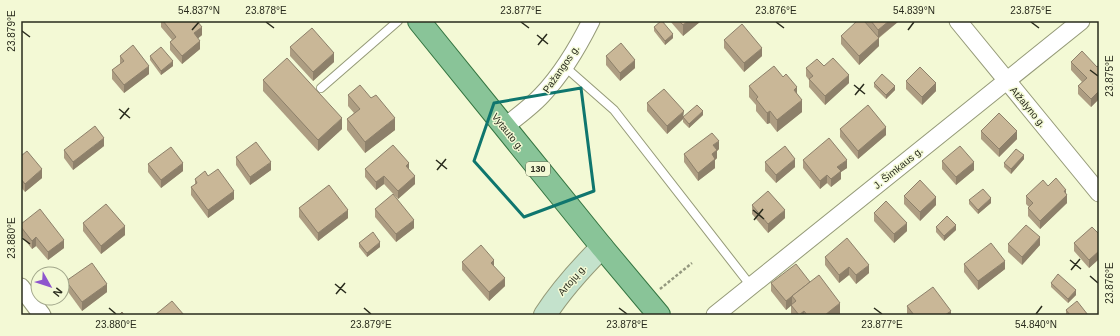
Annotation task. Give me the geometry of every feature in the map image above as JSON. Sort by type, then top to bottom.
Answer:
[{"type":"main road","name":"Vytauto g.","points":[[419,21],[602,247],[660,315]]},
{"type":"main road","name":"Artojų g.","points":[[545,315],[558,295],[580,268],[602,247]]},
{"type":"street","name":"Pažangos g.","points":[[504,127],[541,96],[564,66],[584,35],[591,21]]},
{"type":"street","name":"Atžalyno g.","points":[[958,21],[1099,193]]},
{"type":"street","name":"J. Šimkaus g.","points":[[715,315],[1081,21]]},
{"type":"street","points":[[21,287],[42,315]]},
{"type":"lane","points":[[321,88],[398,21]]},
{"type":"lane","points":[[564,66],[614,110],[751,286]]},
{"type":"highlighted area","points":[[581,88],[594,191],[524,217],[474,161],[494,103]]},
{"type":"building","points":[[163,21],[197,21],[202,27],[194,33],[200,41],[182,56],[170,42],[176,37]]},
{"type":"building","points":[[661,21],[673,34],[665,41],[654,27]]},
{"type":"building","points":[[679,21],[688,21],[683,25]]},
{"type":"building","points":[[857,21],[864,21],[879,38],[859,56],[841,36]]},
{"type":"building","points":[[871,21],[889,21],[878,30]]},
{"type":"building","points":[[742,24],[762,48],[744,63],[724,40]]},
{"type":"building","points":[[312,28],[334,53],[313,72],[290,47]]},
{"type":"building","points":[[621,43],[635,60],[620,73],[606,56]]},
{"type":"building","points":[[133,45],[149,66],[124,85],[112,70],[124,61],[120,56]]},
{"type":"building","points":[[161,47],[173,61],[161,71],[150,56]]},
{"type":"building","points":[[1082,51],[1097,67],[1099,65],[1099,91],[1091,99],[1078,86],[1087,78],[1071,62]]},
{"type":"building","points":[[287,58],[342,118],[318,140],[263,80]]},
{"type":"building","points":[[833,58],[849,75],[825,96],[809,79],[813,76],[806,68],[817,59],[824,66]]},
{"type":"building","points":[[774,66],[783,77],[786,74],[797,87],[794,90],[802,100],[777,120],[770,111],[767,113],[756,99],[758,97],[749,86]]},
{"type":"building","points":[[920,67],[936,83],[922,97],[906,81]]},
{"type":"building","points":[[882,74],[895,86],[886,95],[874,83]]},
{"type":"building","points":[[360,85],[371,98],[376,95],[395,118],[365,142],[347,119],[360,109],[348,95]]},
{"type":"building","points":[[664,89],[684,111],[667,126],[647,103]]},
{"type":"building","points":[[697,105],[703,111],[689,124],[683,117]]},
{"type":"building","points":[[868,105],[886,127],[858,151],[840,129]]},
{"type":"building","points":[[999,113],[1017,131],[999,149],[981,131]]},
{"type":"building","points":[[95,126],[104,138],[73,162],[64,150]]},
{"type":"building","points":[[712,133],[719,141],[713,145],[717,150],[712,154],[715,159],[698,173],[684,154]]},
{"type":"building","points":[[829,138],[847,160],[837,167],[841,171],[831,179],[827,175],[820,181],[803,160]]},
{"type":"building","points":[[256,142],[271,162],[250,177],[236,157]]},
{"type":"building","points":[[393,145],[409,163],[406,166],[415,176],[398,191],[384,176],[376,182],[365,169]]},
{"type":"building","points":[[785,146],[795,159],[776,175],[765,162]]},
{"type":"building","points":[[960,146],[974,162],[956,177],[942,161]]},
{"type":"building","points":[[171,147],[183,163],[161,180],[148,164]]},
{"type":"building","points":[[1016,149],[1024,155],[1011,169],[1004,163]]},
{"type":"building","points":[[27,151],[42,169],[25,184],[21,179],[21,156]]},
{"type":"building","points":[[218,169],[234,191],[208,210],[191,187],[197,183],[195,179],[205,171],[208,176]]},
{"type":"building","points":[[1056,178],[1066,190],[1064,191],[1067,195],[1040,221],[1028,208],[1033,203],[1026,196],[1043,180],[1048,186]]},
{"type":"building","points":[[920,180],[936,197],[920,212],[904,196]]},
{"type":"building","points":[[329,185],[348,210],[318,233],[299,208]]},
{"type":"building","points":[[983,189],[991,198],[978,210],[969,200]]},
{"type":"building","points":[[768,191],[785,210],[768,224],[752,205]]},
{"type":"building","points":[[393,194],[414,220],[396,234],[375,209]]},
{"type":"building","points":[[886,201],[907,223],[894,234],[874,213]]},
{"type":"building","points":[[106,204],[125,226],[101,246],[83,223]]},
{"type":"building","points":[[40,209],[64,240],[48,252],[36,237],[32,241],[21,227],[21,224]]},
{"type":"building","points":[[947,216],[956,225],[944,236],[936,227]]},
{"type":"building","points":[[1026,225],[1040,237],[1022,257],[1008,244]]},
{"type":"building","points":[[1092,227],[1099,234],[1099,251],[1089,260],[1074,243]]},
{"type":"building","points":[[373,232],[380,242],[367,253],[359,243]]},
{"type":"building","points":[[847,238],[869,265],[856,275],[849,267],[839,275],[825,257]]},
{"type":"building","points":[[991,243],[1005,261],[978,281],[964,264]]},
{"type":"building","points":[[481,245],[494,260],[491,263],[505,278],[489,292],[462,262]]},
{"type":"building","points":[[92,263],[107,284],[82,302],[70,286],[70,278]]},
{"type":"building","points":[[796,264],[810,282],[786,301],[771,283]]},
{"type":"building","points":[[1058,274],[1076,290],[1068,299],[1051,283]]},
{"type":"building","points":[[819,275],[840,303],[825,315],[807,315],[804,311],[799,315],[791,305],[796,301],[792,296]]},
{"type":"building","points":[[933,287],[951,311],[945,315],[914,315],[907,306]]},
{"type":"building","points":[[172,301],[184,315],[155,315]]},
{"type":"building","points":[[1077,301],[1088,315],[1070,315],[1066,310]]}]
